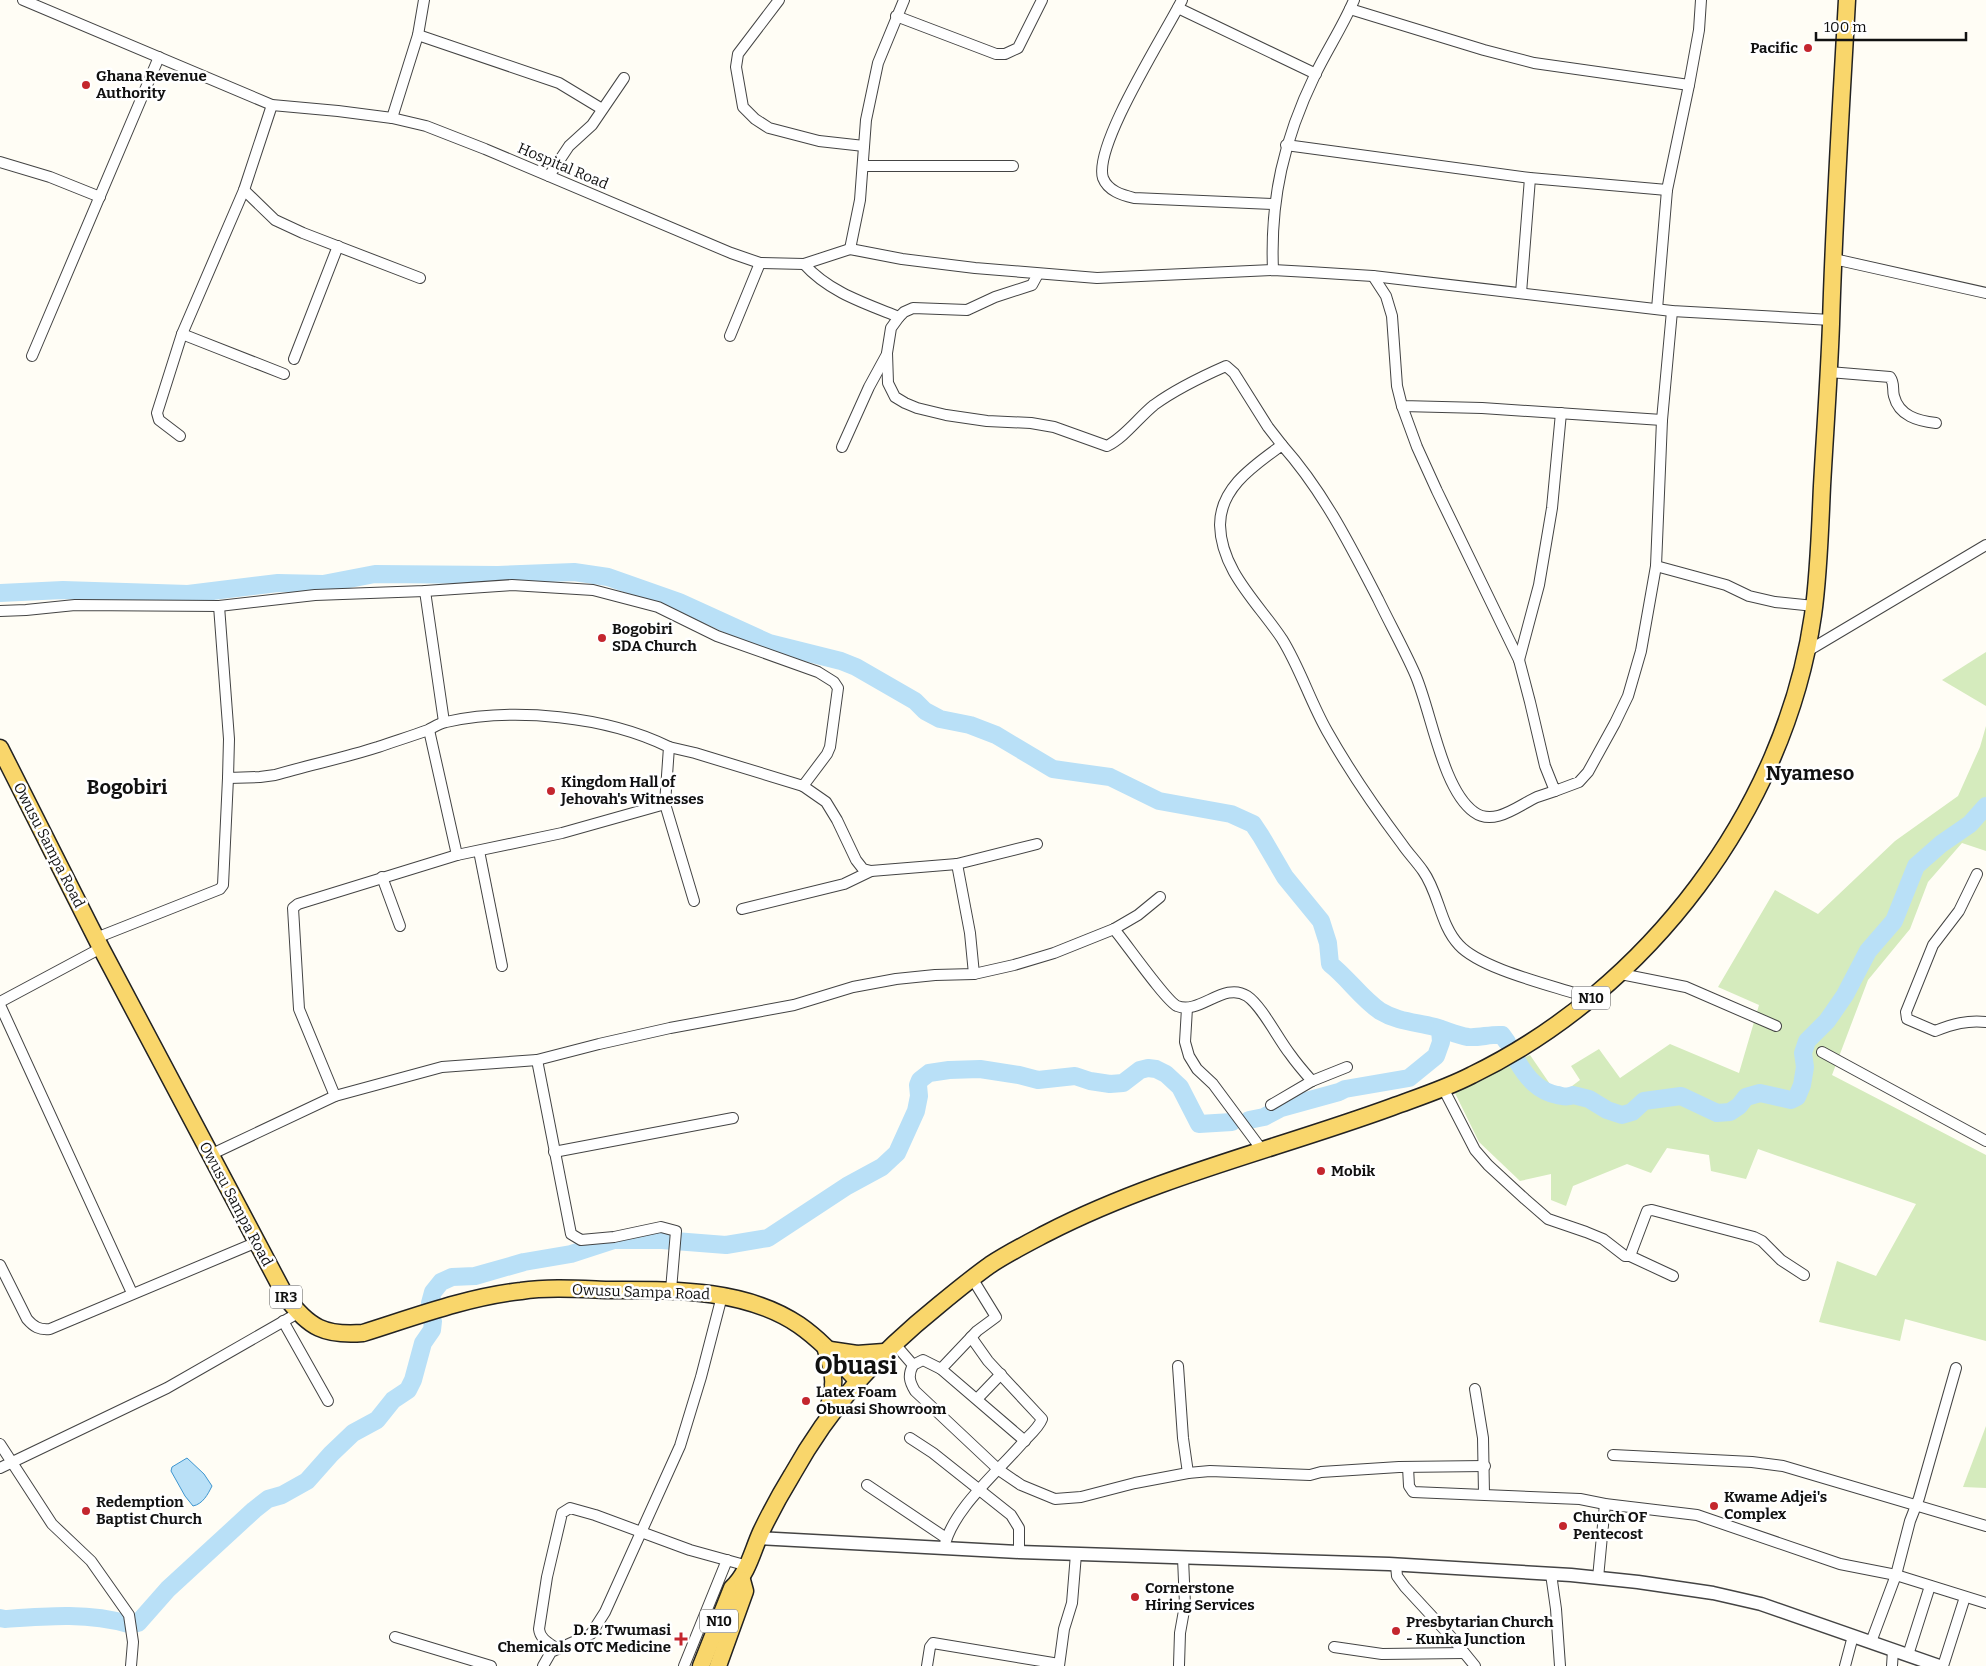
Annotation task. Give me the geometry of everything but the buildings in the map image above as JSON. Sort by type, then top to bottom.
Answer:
[{"type":"main road","name":"N10","points":[[701,1666],[732,1588],[745,1573],[759,1538],[793,1473],[824,1422],[857,1380],[889,1347],[972,1278],[1017,1249],[1091,1211],[1170,1181],[1355,1121],[1443,1088],[1469,1077],[1523,1049],[1571,1016],[1621,974],[1661,930],[1707,874],[1746,813],[1777,748],[1806,652],[1814,606],[1829,372],[1847,0]]},
{"type":"main road","name":"Owusu Sampa Road","points":[[0,748],[4,765],[286,1297],[298,1313],[313,1325],[326,1331],[343,1334],[363,1333],[480,1298],[520,1291],[556,1289],[671,1290],[722,1296],[773,1311],[799,1325],[826,1347],[857,1380]]},
{"type":"main road","points":[[826,1347],[857,1354],[889,1347]]},
{"type":"main road","points":[[824,1422],[834,1388],[833,1368],[826,1347]]},
{"type":"main road","name":"N10","points":[[718,1666],[746,1591],[745,1573]]},
{"type":"street","name":"Hospital Road","points":[[23,0],[272,106],[338,111],[392,118],[426,126],[731,253],[760,263],[804,264],[850,249]]},
{"type":"street","points":[[392,118],[418,35],[424,0]]},
{"type":"street","points":[[779,0],[738,54],[736,67],[743,107],[755,119],[769,128],[819,141],[864,146]]},
{"type":"street","points":[[904,0],[878,63],[866,120],[860,200],[850,249],[902,259],[1038,274],[1107,278],[1273,270],[1373,276],[1657,309],[1831,320]]},
{"type":"street","points":[[896,16],[996,54],[1004,54],[1018,48],[1042,0]]},
{"type":"street","points":[[1657,309],[1667,190],[1689,85],[1701,0]]},
{"type":"street","points":[[1274,204],[1134,198],[1116,192],[1108,186],[1103,178],[1102,166],[1117,122],[1132,90],[1180,4],[1316,74]]},
{"type":"street","points":[[1273,270],[1274,204],[1286,145],[1299,110],[1352,4],[1484,50],[1534,63],[1689,85]]},
{"type":"street","points":[[418,35],[559,83],[602,109]]},
{"type":"street","points":[[32,356],[159,57]]},
{"type":"street","points":[[549,176],[569,146],[592,125],[624,78]]},
{"type":"street","points":[[180,436],[158,420],[158,413],[182,334],[244,190],[272,106]]},
{"type":"street","points":[[1286,145],[1530,178],[1667,190]]},
{"type":"street","points":[[0,162],[50,177],[100,197]]},
{"type":"street","points":[[864,166],[1013,166]]},
{"type":"street","points":[[1521,293],[1530,178]]},
{"type":"street","points":[[244,190],[275,220],[420,278]]},
{"type":"street","points":[[294,359],[338,246]]},
{"type":"street","points":[[1834,259],[1986,293]]},
{"type":"street","points":[[730,336],[760,263]]},
{"type":"street","points":[[804,264],[823,282],[837,291],[899,317]]},
{"type":"street","points":[[1038,274],[1032,286],[995,297],[966,310],[913,308],[899,317],[892,328],[887,353],[888,383],[895,397],[905,404],[946,415],[987,421],[1031,422],[1054,427],[1107,446],[1168,396],[1197,378],[1226,366],[1234,373],[1268,427],[1315,485],[1355,554],[1416,675],[1446,768],[1456,789],[1474,813],[1488,817],[1504,814],[1536,798],[1579,782],[1588,772],[1628,696],[1641,651],[1656,566],[1662,420],[1672,310]]},
{"type":"street","points":[[1373,276],[1386,296],[1392,316],[1397,386],[1402,406],[1437,492],[1518,660],[1545,766],[1555,791]]},
{"type":"street","points":[[182,334],[284,374]]},
{"type":"street","points":[[842,447],[868,387],[887,353]]},
{"type":"street","points":[[1829,372],[1890,377],[1894,383],[1894,396],[1901,411],[1920,421],[1936,423]]},
{"type":"street","points":[[1402,406],[1482,408],[1662,420]]},
{"type":"street","points":[[1518,660],[1539,585],[1552,508],[1561,413]]},
{"type":"street","points":[[1282,445],[1259,461],[1242,477],[1233,487],[1226,501],[1220,523],[1222,544],[1234,572],[1258,609],[1282,640],[1327,730],[1355,777],[1394,835],[1423,871],[1449,930],[1458,945],[1472,956],[1494,966],[1577,994],[1588,1001]]},
{"type":"street","points":[[1806,652],[1986,545]]},
{"type":"street","points":[[1656,566],[1726,586],[1748,596],[1775,602],[1814,606]]},
{"type":"street","points":[[0,611],[75,605],[219,606],[315,595],[425,591],[512,585],[593,590],[658,607],[717,636],[818,672],[834,682],[838,688],[838,694],[830,746],[827,754],[803,786]]},
{"type":"street","points":[[425,591],[444,722]]},
{"type":"street","points":[[132,1293],[0,1004],[99,943],[220,889],[223,885],[229,738],[219,606]]},
{"type":"street","points":[[228,778],[260,777],[275,774],[375,748],[429,730],[444,722],[524,714],[617,727],[651,738],[669,747],[695,753],[803,786],[826,802],[837,820],[856,860],[863,869],[871,871],[957,864],[1037,844]]},
{"type":"street","points":[[429,730],[457,855]]},
{"type":"street","points":[[669,747],[666,804],[694,901]]},
{"type":"street","points":[[335,1096],[299,1009],[293,908],[298,904],[457,855],[562,833],[666,804]]},
{"type":"street","points":[[479,851],[502,966]]},
{"type":"street","points":[[957,864],[970,933],[974,974]]},
{"type":"street","points":[[742,909],[844,884],[871,871]]},
{"type":"street","points":[[1977,874],[1959,911],[1933,945],[1906,1012],[1907,1019],[1935,1030],[1956,1023],[1986,1022]]},
{"type":"street","points":[[382,877],[400,926]]},
{"type":"street","points":[[210,1155],[335,1096],[442,1067],[538,1060],[670,1028],[794,1005],[853,987],[896,979],[974,974],[1054,953],[1114,929],[1138,915],[1160,897]]},
{"type":"street","points":[[1114,929],[1164,994],[1176,1005],[1187,1008],[1222,994],[1236,992],[1246,995],[1290,1055],[1312,1081]]},
{"type":"street","points":[[1621,974],[1686,987],[1776,1026]]},
{"type":"street","points":[[1187,1008],[1185,1042],[1189,1056],[1197,1069],[1213,1084],[1262,1150]]},
{"type":"street","points":[[1822,1052],[1986,1141]]},
{"type":"street","points":[[538,1060],[554,1152],[572,1234],[578,1239],[614,1237],[661,1227],[676,1231],[671,1290]]},
{"type":"street","points":[[1272,1105],[1312,1081],[1347,1067]]},
{"type":"street","points":[[1443,1088],[1475,1150],[1488,1165],[1548,1219],[1586,1232],[1603,1240],[1625,1256],[1630,1256],[1673,1276]]},
{"type":"street","points":[[554,1152],[733,1118]]},
{"type":"street","points":[[1630,1256],[1646,1211],[1652,1210],[1754,1237],[1762,1241],[1781,1260],[1804,1275]]},
{"type":"street","points":[[0,1265],[27,1319],[33,1326],[50,1329],[257,1242]]},
{"type":"street","points":[[941,1369],[971,1337],[996,1317],[972,1278]]},
{"type":"street","points":[[543,1666],[551,1652],[585,1638],[596,1629],[642,1533],[680,1446],[701,1377],[722,1296]]},
{"type":"street","points":[[0,1468],[168,1388],[298,1313]]},
{"type":"street","points":[[283,1321],[328,1401]]},
{"type":"street","points":[[945,1543],[962,1510],[1025,1441],[1042,1419],[1000,1374],[971,1337]]},
{"type":"street","points":[[889,1347],[913,1365]]},
{"type":"street","points":[[1025,1441],[941,1369],[923,1360],[913,1365],[909,1375],[915,1391],[999,1470],[1020,1485],[1055,1499],[1081,1497],[1135,1483],[1188,1473],[1210,1471],[1310,1475],[1340,1470],[1485,1466]]},
{"type":"street","points":[[1178,1366],[1183,1438],[1188,1473]]},
{"type":"street","points":[[1871,1642],[1896,1575],[1910,1521],[1956,1368]]},
{"type":"street","points":[[977,1399],[1000,1374]]},
{"type":"street","points":[[1475,1390],[1483,1438],[1484,1494]]},
{"type":"street","points":[[910,1438],[933,1453],[1011,1515],[1019,1528],[1019,1552]]},
{"type":"street","points":[[0,1444],[52,1524],[91,1561],[129,1615],[133,1642],[131,1666]]},
{"type":"street","points":[[1612,1455],[1752,1462],[1783,1466],[1986,1526]]},
{"type":"street","points":[[1408,1467],[1409,1486],[1412,1492],[1580,1499],[1605,1504],[1697,1515],[1840,1564],[1896,1575],[1986,1603]]},
{"type":"street","points":[[867,1485],[945,1543]]},
{"type":"street","points":[[1598,1578],[1605,1504]]},
{"type":"street","points":[[557,1649],[540,1635],[539,1629],[547,1577],[562,1513],[570,1508],[595,1515],[690,1550],[727,1560],[745,1573]]},
{"type":"street","points":[[759,1538],[945,1543],[1019,1552],[1396,1565],[1598,1578],[1720,1594],[1761,1604],[1939,1666]]},
{"type":"street","points":[[927,1666],[930,1647],[934,1643],[1059,1665],[1064,1629],[1072,1602],[1076,1554]]},
{"type":"street","points":[[1179,1665],[1180,1634],[1185,1605],[1183,1558]]},
{"type":"street","points":[[684,1666],[727,1560]]},
{"type":"street","points":[[1396,1565],[1398,1576],[1405,1587],[1475,1666]]},
{"type":"street","points":[[1550,1574],[1556,1610],[1560,1666]]},
{"type":"street","points":[[1908,1655],[1930,1586]]},
{"type":"street","points":[[1943,1666],[1965,1597]]},
{"type":"street","points":[[1845,1666],[1852,1636]]},
{"type":"street","points":[[395,1637],[491,1666]]},
{"type":"street","points":[[1334,1647],[1382,1654],[1464,1653]]},
{"type":"street","points":[[1892,1666],[1893,1650]]},
{"type":"street","points":[[1848,1655],[1856,1666]]},
{"type":"green space","points":[[1986,652],[1986,706],[1942,680]]},
{"type":"green space","points":[[1986,726],[1986,851],[1962,843],[1928,882],[1910,929],[1868,980],[1832,1075],[1986,1155],[1986,1341],[1905,1319],[1900,1341],[1819,1322],[1837,1261],[1876,1276],[1916,1204],[1758,1149],[1746,1179],[1711,1171],[1709,1155],[1667,1148],[1651,1173],[1627,1164],[1573,1186],[1566,1206],[1551,1200],[1551,1174],[1520,1181],[1479,1142],[1454,1091],[1530,1055],[1552,1087],[1568,1089],[1580,1080],[1571,1066],[1599,1049],[1620,1078],[1670,1044],[1739,1073],[1759,1005],[1718,987],[1775,890],[1818,914],[1895,841],[1958,796],[1980,747]]},
{"type":"green space","points":[[1986,1426],[1986,1488],[1963,1487]]},
{"type":"water","points":[[187,1458],[204,1474],[212,1486],[202,1501],[193,1506],[171,1471],[172,1467]]},
{"type":"waterway","points":[[0,593],[63,590],[188,594],[278,583],[323,584],[375,574],[498,575],[574,572],[608,577],[679,602],[769,643],[841,661],[856,667],[915,701],[925,711],[940,719],[970,725],[996,735],[1053,769],[1110,777],[1159,801],[1231,814],[1253,824],[1285,877],[1321,921],[1328,943],[1330,964],[1373,1006],[1387,1015],[1400,1020],[1435,1027],[1468,1037],[1502,1035],[1507,1042]]},
{"type":"waterway","points":[[1517,1061],[1529,1078],[1544,1090],[1563,1096],[1573,1095],[1589,1099],[1607,1110],[1622,1115],[1632,1112],[1644,1101],[1681,1096],[1717,1113],[1730,1112],[1739,1106],[1746,1097],[1760,1093],[1791,1100],[1797,1097],[1802,1085],[1805,1067],[1803,1053],[1807,1041],[1827,1021],[1845,995],[1868,951],[1894,921],[1916,866],[1941,844],[1970,824],[1986,806]]},
{"type":"waterway","points":[[1249,1120],[1264,1117],[1281,1108],[1345,1089],[1409,1078],[1436,1056],[1441,1042],[1440,1029]]},
{"type":"waterway","points":[[430,1303],[433,1292],[441,1282],[452,1277],[475,1276],[524,1262],[571,1254],[614,1240],[662,1240],[726,1245],[768,1238],[847,1186],[882,1167],[897,1153],[916,1111],[919,1096],[918,1085],[920,1080],[929,1073],[980,1069],[1038,1080],[1075,1076],[1090,1081],[1110,1084],[1123,1083],[1140,1070],[1156,1069],[1166,1074],[1180,1087],[1199,1124],[1232,1122]]},
{"type":"waterway","points":[[138,1623],[168,1589],[254,1510],[268,1499],[282,1495],[307,1481],[353,1433],[377,1420],[393,1400],[408,1390],[413,1380],[423,1343],[432,1330],[433,1321]]},
{"type":"waterway","points":[[0,1618],[82,1616],[128,1624]]},
{"type":"place","name":"Pacific","points":[[1808,48]]},
{"type":"place","name":"Ghana Revenue Authority","points":[[86,85]]},
{"type":"place","name":"Bogobiri SDA Church","points":[[602,638]]},
{"type":"place","name":"Kingdom Hall of Jehovah's Witnesses","points":[[551,791]]},
{"type":"place","name":"Mobik","points":[[1321,1171]]},
{"type":"place","name":"Latex Foam Obuasi Showroom","points":[[806,1401]]},
{"type":"place","name":"Kwame Adjei's Complex","points":[[1714,1506]]},
{"type":"place","name":"Redemption Baptist Church","points":[[86,1511]]},
{"type":"place","name":"Church OF Pentecost","points":[[1563,1526]]},
{"type":"place","name":"Cornerstone Hiring Services","points":[[1135,1597]]},
{"type":"place","name":"Presbytarian Church - Kunka Junction","points":[[1396,1631]]},
{"type":"place","name":"D. B. Twumasi Chemicals OTC Medicine","points":[[681,1639]]},
{"type":"district","name":"Nyameso","points":[[1810,773]]},
{"type":"district","name":"Bogobiri","points":[[127,787]]},
{"type":"district","name":"Obuasi","points":[[856,1365]]}]
